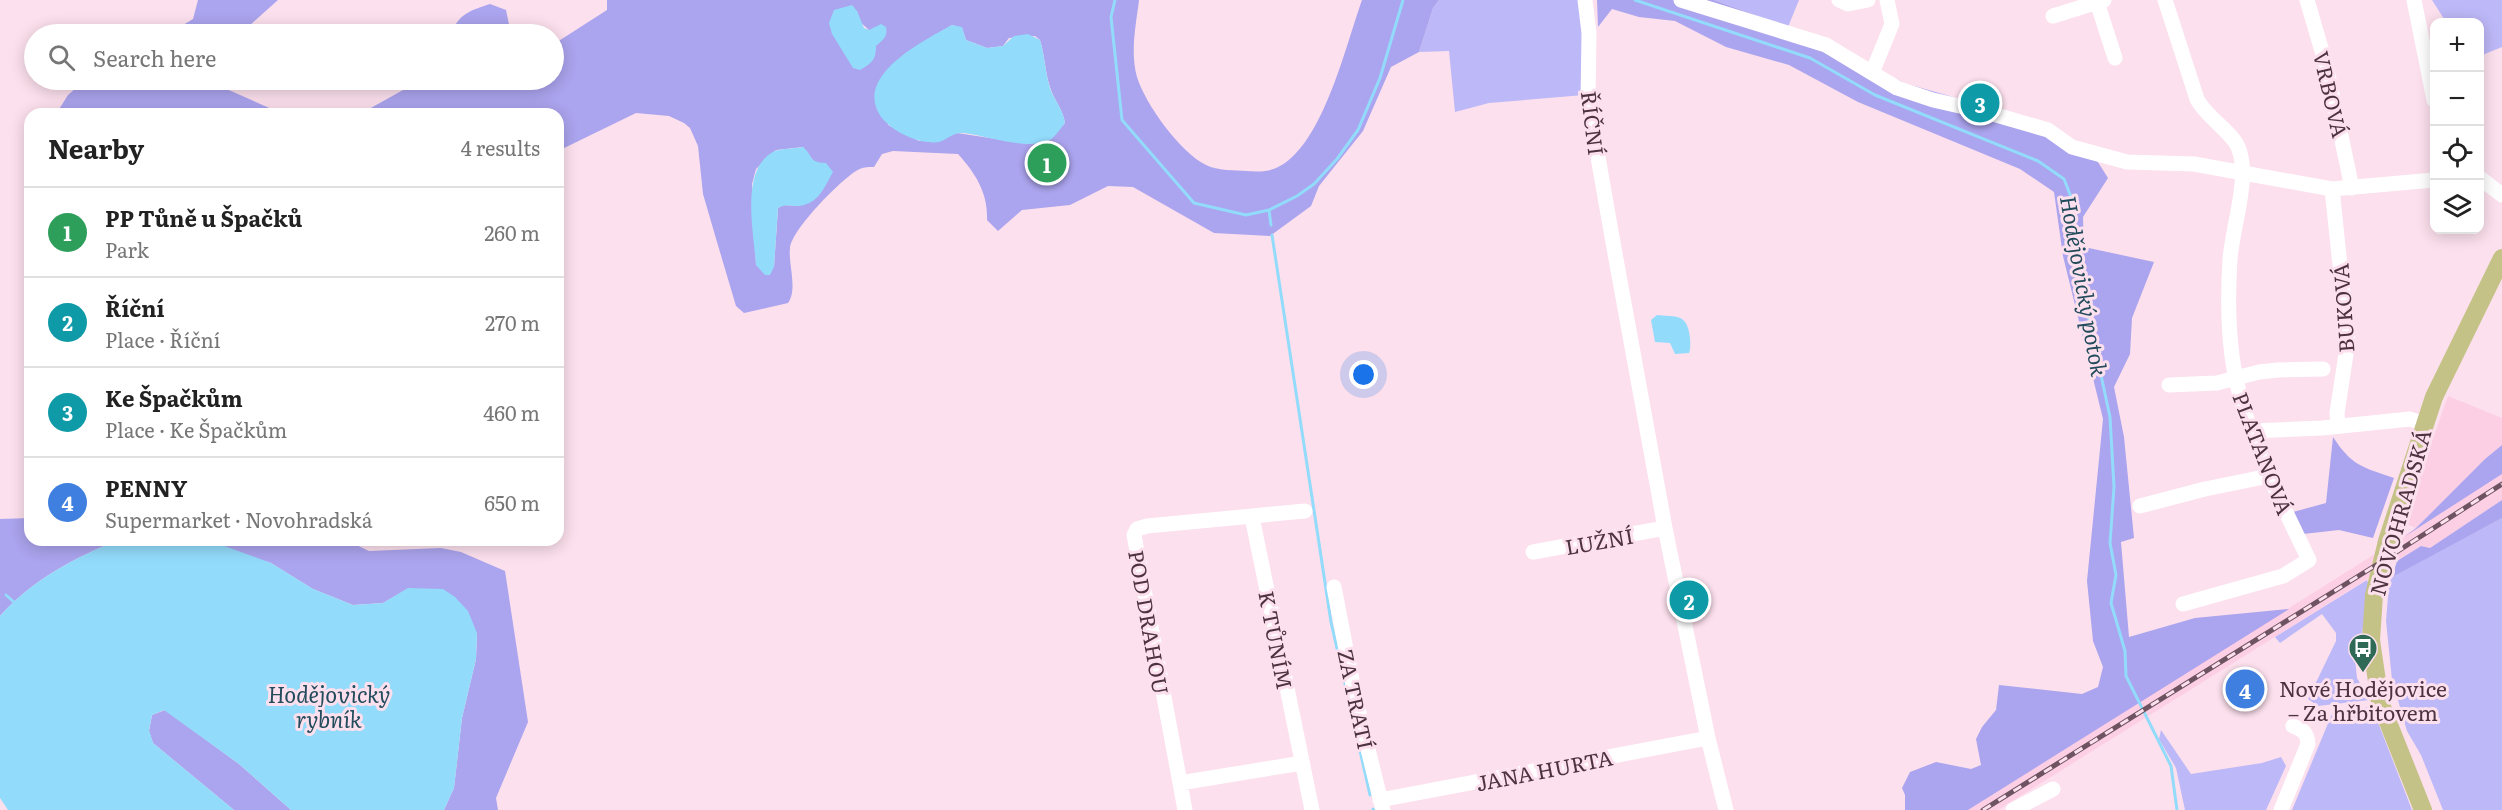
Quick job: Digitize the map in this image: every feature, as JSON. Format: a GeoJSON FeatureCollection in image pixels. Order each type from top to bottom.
{"type":"FeatureCollection","features":[{"type":"Feature","properties":{"kind":"main road","name":"NOVOHRADSKÁ"},"geometry":{"type":"LineString","coordinates":[[2422,808],[2380,702],[2371,640],[2373,595],[2434,397],[2502,258]]}},
{"type":"Feature","properties":{"kind":"street","name":"ŘÍČNÍ"},"geometry":{"type":"LineString","coordinates":[[1585,0],[1589,33],[1588,100],[1665,528],[1708,738],[1726,810]]}},
{"type":"Feature","properties":{"kind":"street"},"geometry":{"type":"LineString","coordinates":[[1681,0],[1826,45],[1897,88],[1933,100],[2048,130],[2072,147],[2127,162],[2194,164],[2332,189],[2430,180]]}},
{"type":"Feature","properties":{"kind":"street"},"geometry":{"type":"LineString","coordinates":[[1839,0],[1848,4],[1868,0]]}},
{"type":"Feature","properties":{"kind":"street"},"geometry":{"type":"LineString","coordinates":[[1872,73],[1892,24],[1887,0]]}},
{"type":"Feature","properties":{"kind":"street","name":"PLATANOVÁ"},"geometry":{"type":"LineString","coordinates":[[2165,0],[2197,99],[2203,111],[2237,144],[2243,162],[2230,258],[2231,344],[2236,380],[2251,431],[2269,476],[2309,560],[2283,576],[2183,604]]}},
{"type":"Feature","properties":{"kind":"street","name":"VRBOVÁ"},"geometry":{"type":"LineString","coordinates":[[2307,0],[2326,65],[2352,188]]}},
{"type":"Feature","properties":{"kind":"street"},"geometry":{"type":"LineString","coordinates":[[2414,0],[2430,80]]}},
{"type":"Feature","properties":{"kind":"street"},"geometry":{"type":"LineString","coordinates":[[2054,16],[2101,1],[2115,58]]}},
{"type":"Feature","properties":{"kind":"street"},"geometry":{"type":"LineString","coordinates":[[2483,180],[2502,195]]}},
{"type":"Feature","properties":{"kind":"street","name":"BUKOVÁ"},"geometry":{"type":"LineString","coordinates":[[2332,189],[2348,341],[2337,413],[2338,426]]}},
{"type":"Feature","properties":{"kind":"street"},"geometry":{"type":"LineString","coordinates":[[2174,382],[2217,384],[2259,372],[2323,369]]}},
{"type":"Feature","properties":{"kind":"street"},"geometry":{"type":"LineString","coordinates":[[2251,431],[2410,419],[2425,424]]}},
{"type":"Feature","properties":{"kind":"street"},"geometry":{"type":"LineString","coordinates":[[2140,506],[2205,489],[2269,476]]}},
{"type":"Feature","properties":{"kind":"street","name":"POD DRAHOU"},"geometry":{"type":"LineString","coordinates":[[1185,810],[1134,535],[1137,529],[1147,526],[1305,511]]}},
{"type":"Feature","properties":{"kind":"street","name":"K TŮNÍM"},"geometry":{"type":"LineString","coordinates":[[1252,517],[1312,810]]}},
{"type":"Feature","properties":{"kind":"street","name":"LUŽNÍ"},"geometry":{"type":"LineString","coordinates":[[1533,552],[1665,528]]}},
{"type":"Feature","properties":{"kind":"street","name":"ZA TRATÍ"},"geometry":{"type":"LineString","coordinates":[[1334,587],[1356,701],[1381,805]]}},
{"type":"Feature","properties":{"kind":"street"},"geometry":{"type":"LineString","coordinates":[[2282,810],[2308,744],[2304,730],[2293,726]]}},
{"type":"Feature","properties":{"kind":"street","name":"JANA HURTA"},"geometry":{"type":"LineString","coordinates":[[1381,805],[1708,738]]}},
{"type":"Feature","properties":{"kind":"street"},"geometry":{"type":"LineString","coordinates":[[1180,783],[1302,763]]}},
{"type":"Feature","properties":{"kind":"street"},"geometry":{"type":"LineString","coordinates":[[2013,810],[2052,789]]}},
{"type":"Feature","properties":{"kind":"shaded area"},"geometry":{"type":"Polygon","coordinates":[[[198,0],[278,0],[251,24],[185,24],[193,19],[198,0]]]}},
{"type":"Feature","properties":{"kind":"shaded area"},"geometry":{"type":"Polygon","coordinates":[[[607,0],[1139,0],[1134,38],[1135,68],[1141,88],[1165,127],[1186,150],[1206,165],[1221,169],[1267,171],[1285,163],[1299,150],[1312,132],[1332,88],[1362,0],[1439,0],[1433,8],[1419,52],[1391,67],[1363,131],[1319,186],[1311,206],[1270,236],[1214,233],[1133,187],[1108,186],[1070,205],[1022,210],[998,231],[987,220],[987,210],[980,184],[958,154],[893,151],[882,154],[874,167],[860,169],[849,176],[818,206],[799,229],[790,248],[792,291],[788,303],[744,313],[736,306],[703,194],[698,146],[690,128],[684,123],[669,116],[636,113],[564,148],[564,108],[371,108],[403,90],[564,90],[564,38],[607,10],[607,0]],[[857,11],[829,23],[869,30],[860,22],[857,11]],[[952,25],[914,48],[888,125],[919,141],[957,133],[1030,144],[1051,139],[1065,123],[1050,87],[1040,40],[1035,36],[1009,38],[1003,46],[987,48],[966,40],[962,28],[952,25]],[[803,147],[776,150],[756,169],[752,184],[756,265],[774,267],[778,208],[783,205],[800,206],[815,163],[803,147]]]}},
{"type":"Feature","properties":{"kind":"shaded area"},"geometry":{"type":"Polygon","coordinates":[[[1439,0],[1579,0],[1584,39],[1584,95],[1489,103],[1455,112],[1449,51],[1419,52],[1433,8],[1439,0]]]}},
{"type":"Feature","properties":{"kind":"shaded area"},"geometry":{"type":"Polygon","coordinates":[[[1597,0],[1714,0],[1788,27],[1904,83],[1974,103],[2096,159],[2108,178],[2083,217],[2084,247],[2154,262],[2132,318],[2130,354],[2114,387],[2124,437],[2134,538],[2121,542],[2129,637],[2195,618],[2289,609],[1968,810],[1905,810],[1905,795],[1902,788],[1910,772],[1936,762],[1971,769],[1981,765],[1976,739],[1982,727],[1996,710],[1999,685],[2082,694],[2098,687],[2103,667],[2093,641],[2087,581],[2103,419],[2063,256],[2054,192],[2020,169],[1858,102],[1789,65],[1726,47],[1675,21],[1639,17],[1612,9],[1598,27],[1597,0]]]}},
{"type":"Feature","properties":{"kind":"shaded area"},"geometry":{"type":"Polygon","coordinates":[[[1714,0],[1799,0],[1788,27],[1714,0]]]}},
{"type":"Feature","properties":{"kind":"shaded area"},"geometry":{"type":"Polygon","coordinates":[[[2432,0],[2502,0],[2502,47],[2484,54],[2484,18],[2443,18],[2432,0]]]}},
{"type":"Feature","properties":{"kind":"shaded area"},"geometry":{"type":"Polygon","coordinates":[[[490,4],[506,10],[509,24],[456,24],[461,17],[490,4]]]}},
{"type":"Feature","properties":{"kind":"shaded area"},"geometry":{"type":"Polygon","coordinates":[[[74,90],[229,90],[269,108],[60,108],[74,90]]]}},
{"type":"Feature","properties":{"kind":"shaded area"},"geometry":{"type":"Polygon","coordinates":[[[2448,396],[2502,418],[2502,445],[2416,528],[2403,523],[2448,396]]]}},
{"type":"Feature","properties":{"kind":"shaded area"},"geometry":{"type":"Polygon","coordinates":[[[2333,437],[2352,460],[2394,478],[2373,538],[2339,530],[2303,534],[2293,512],[2326,503],[2333,437]]]}},
{"type":"Feature","properties":{"kind":"shaded area"},"geometry":{"type":"Polygon","coordinates":[[[2502,445],[2502,474],[2404,537],[2416,528],[2502,445]]]}},
{"type":"Feature","properties":{"kind":"shaded area"},"geometry":{"type":"Polygon","coordinates":[[[2502,474],[2502,500],[2430,548],[2421,546],[2414,550],[1998,810],[1968,810],[2502,474]]]}},
{"type":"Feature","properties":{"kind":"shaded area"},"geometry":{"type":"Polygon","coordinates":[[[2502,500],[2502,518],[2392,577],[2397,561],[2421,546],[2430,548],[2502,500]]]}},
{"type":"Feature","properties":{"kind":"shaded area"},"geometry":{"type":"Polygon","coordinates":[[[24,518],[24,546],[105,546],[70,562],[40,581],[12,603],[0,616],[0,519],[24,518]]]}},
{"type":"Feature","properties":{"kind":"shaded area"},"geometry":{"type":"Polygon","coordinates":[[[2502,518],[2502,810],[2443,810],[2421,755],[2407,731],[2392,680],[2386,621],[2389,584],[2392,577],[2405,569],[2502,518]]]}},
{"type":"Feature","properties":{"kind":"shaded area"},"geometry":{"type":"Polygon","coordinates":[[[217,546],[359,546],[369,551],[441,548],[461,552],[505,571],[528,722],[496,798],[498,810],[444,810],[454,788],[462,718],[476,659],[477,633],[409,588],[383,603],[353,605],[313,589],[271,563],[217,546]]]}},
{"type":"Feature","properties":{"kind":"shaded area"},"geometry":{"type":"Polygon","coordinates":[[[2367,580],[2369,586],[2359,655],[2355,659],[2357,678],[2369,700],[2318,706],[2308,699],[2336,641],[2336,633],[2322,614],[2280,643],[2275,637],[2367,580]]]}},
{"type":"Feature","properties":{"kind":"shaded area"},"geometry":{"type":"Polygon","coordinates":[[[2372,707],[2412,810],[2292,810],[2334,709],[2372,707]]]}},
{"type":"Feature","properties":{"kind":"shaded area"},"geometry":{"type":"Polygon","coordinates":[[[165,710],[239,764],[291,810],[234,810],[153,743],[149,731],[152,715],[165,710]]]}},
{"type":"Feature","properties":{"kind":"shaded area"},"geometry":{"type":"Polygon","coordinates":[[[2161,730],[2191,774],[2262,763],[2281,757],[2286,766],[2266,810],[2185,810],[2176,768],[2159,739],[2161,730]]]}},
{"type":"Feature","properties":{"kind":"water"},"geometry":{"type":"Polygon","coordinates":[[[852,5],[864,28],[869,30],[881,24],[886,27],[884,38],[876,46],[872,61],[860,70],[853,68],[832,34],[829,23],[834,10],[852,5]]]}},
{"type":"Feature","properties":{"kind":"water"},"geometry":{"type":"Polygon","coordinates":[[[952,25],[962,27],[966,40],[987,48],[1003,46],[1014,36],[1028,34],[1040,40],[1050,88],[1065,123],[1052,139],[1030,144],[960,133],[939,142],[927,142],[905,135],[882,118],[875,103],[876,88],[883,75],[894,62],[909,51],[952,25]]]}},
{"type":"Feature","properties":{"kind":"water"},"geometry":{"type":"Polygon","coordinates":[[[803,147],[813,160],[826,163],[833,172],[820,195],[810,203],[778,208],[774,267],[770,275],[765,275],[756,265],[752,219],[751,202],[757,171],[764,159],[775,151],[803,147]]]}},
{"type":"Feature","properties":{"kind":"water"},"geometry":{"type":"Polygon","coordinates":[[[1657,315],[1677,317],[1685,322],[1690,335],[1689,353],[1675,354],[1670,343],[1655,342],[1651,320],[1657,315]]]}},
{"type":"Feature","properties":{"kind":"water","name":"Hodějovický rybník"},"geometry":{"type":"Polygon","coordinates":[[[105,546],[224,546],[271,563],[313,589],[353,605],[383,603],[408,588],[443,589],[455,597],[468,611],[477,633],[476,659],[462,718],[454,788],[444,810],[291,810],[239,764],[164,710],[152,715],[149,730],[153,743],[234,810],[8,810],[0,798],[0,616],[12,603],[40,581],[86,554],[105,546]]]}},
{"type":"Feature","properties":{"kind":"waterway"},"geometry":{"type":"LineString","coordinates":[[1115,0],[1111,17],[1122,120],[1194,203],[1246,215],[1269,210],[1297,196],[1314,184],[1337,159],[1358,130],[1380,78],[1403,0]]}},
{"type":"Feature","properties":{"kind":"waterway","name":"Hodějovický potok"},"geometry":{"type":"LineString","coordinates":[[1635,0],[1810,58],[1875,95],[2038,161],[2064,179],[2073,202],[2075,254],[2110,417],[2114,487],[2110,543],[2116,575],[2111,603],[2125,651],[2126,676],[2171,766],[2177,810]]}},
{"type":"Feature","properties":{"kind":"waterway"},"geometry":{"type":"LineString","coordinates":[[1269,210],[1271,225]]}},
{"type":"Feature","properties":{"kind":"waterway"},"geometry":{"type":"LineString","coordinates":[[1272,235],[1331,622],[1348,697]]}},
{"type":"Feature","properties":{"kind":"waterway"},"geometry":{"type":"LineString","coordinates":[[6,595],[15,603]]}},
{"type":"Feature","properties":{"kind":"waterway"},"geometry":{"type":"LineString","coordinates":[[1352,715],[1370,795]]}},
{"type":"Feature","properties":{"kind":"railway"},"geometry":{"type":"LineString","coordinates":[[1983,810],[2502,484]]}},
{"type":"Feature","properties":{"kind":"place","name":"Ke Špačkům"},"geometry":{"type":"Point","coordinates":[1980,103]}},
{"type":"Feature","properties":{"kind":"place","name":"PP Tůně u Špačků"},"geometry":{"type":"Point","coordinates":[1047,163]}},
{"type":"Feature","properties":{"kind":"place","name":"Říční"},"geometry":{"type":"Point","coordinates":[1689,600]}},
{"type":"Feature","properties":{"kind":"place","name":"Nové Hodějovice – Za hřbitovem"},"geometry":{"type":"Point","coordinates":[2363,674]}},
{"type":"Feature","properties":{"kind":"place","name":"PENNY"},"geometry":{"type":"Point","coordinates":[2245,689]}}]}
